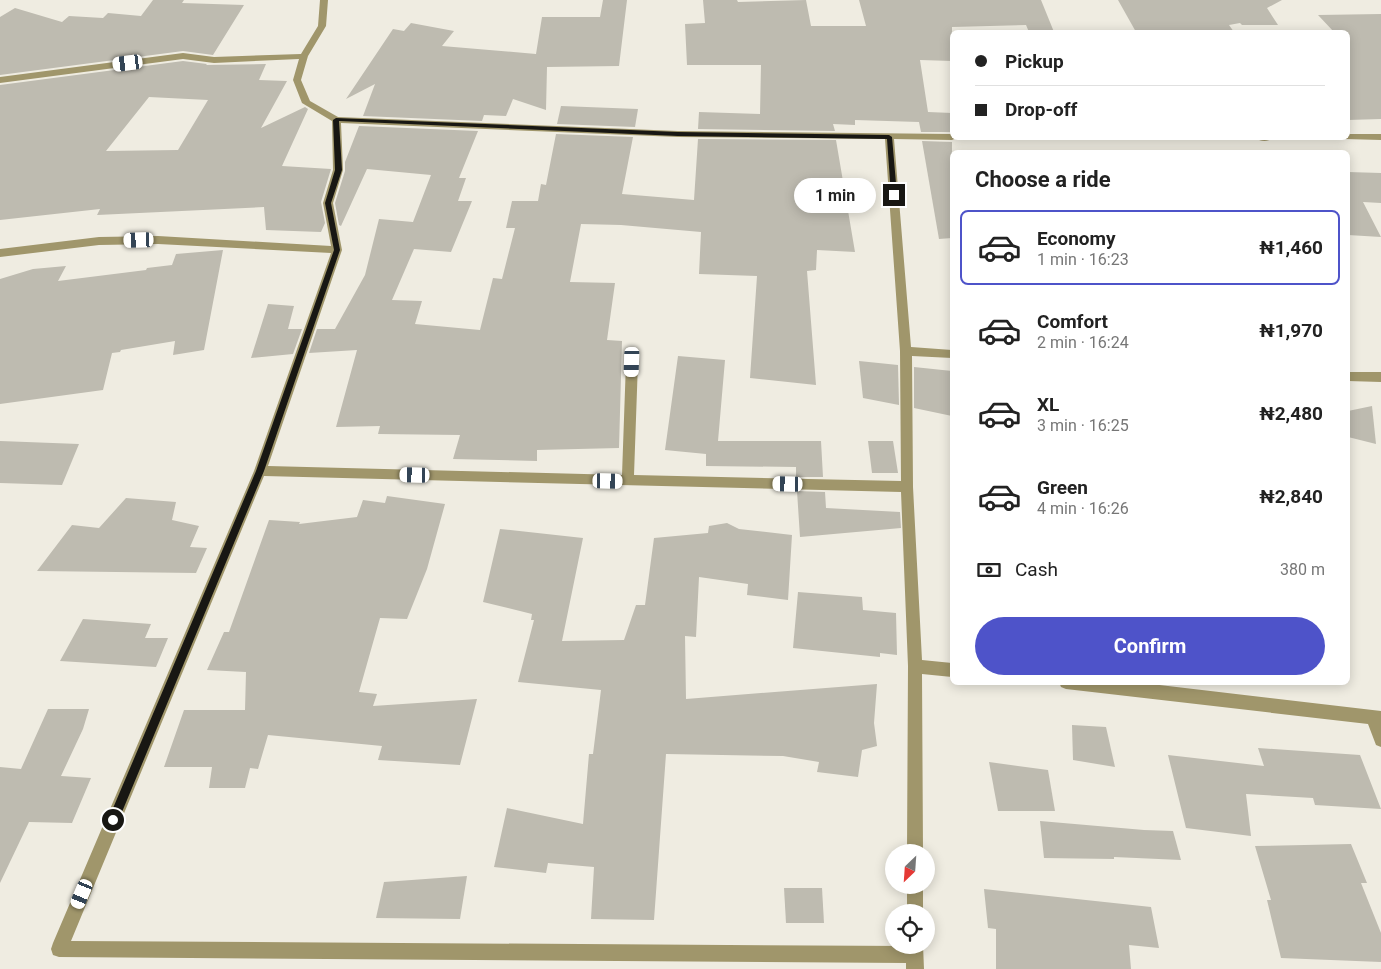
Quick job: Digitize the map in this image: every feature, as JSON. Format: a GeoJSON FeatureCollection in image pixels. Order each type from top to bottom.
{"type":"FeatureCollection","features":[{"type":"Feature","properties":{"kind":"street"},"geometry":{"type":"LineString","coordinates":[[324,0],[322,26],[304,56],[297,80],[306,104],[323,110],[336,120],[678,134],[950,137]]}},
{"type":"Feature","properties":{"kind":"street"},"geometry":{"type":"LineString","coordinates":[[0,80],[182,56],[214,60],[304,56]]}},
{"type":"Feature","properties":{"kind":"street"},"geometry":{"type":"LineString","coordinates":[[336,120],[338,170],[328,203],[337,250],[260,471],[59,948],[915,956]]}},
{"type":"Feature","properties":{"kind":"street"},"geometry":{"type":"LineString","coordinates":[[889,137],[906,351],[907,487],[915,666],[915,844]]}},
{"type":"Feature","properties":{"kind":"street"},"geometry":{"type":"LineString","coordinates":[[1350,137],[1381,137]]}},
{"type":"Feature","properties":{"kind":"street"},"geometry":{"type":"LineString","coordinates":[[0,253],[99,242],[158,240],[337,250]]}},
{"type":"Feature","properties":{"kind":"street"},"geometry":{"type":"LineString","coordinates":[[906,351],[950,354]]}},
{"type":"Feature","properties":{"kind":"street"},"geometry":{"type":"LineString","coordinates":[[628,481],[632,362]]}},
{"type":"Feature","properties":{"kind":"street"},"geometry":{"type":"LineString","coordinates":[[1350,377],[1381,377]]}},
{"type":"Feature","properties":{"kind":"street"},"geometry":{"type":"LineString","coordinates":[[260,471],[907,487]]}},
{"type":"Feature","properties":{"kind":"street"},"geometry":{"type":"LineString","coordinates":[[915,666],[950,670]]}},
{"type":"Feature","properties":{"kind":"street"},"geometry":{"type":"LineString","coordinates":[[1093,685],[1377,717],[1381,740]]}},
{"type":"Feature","properties":{"kind":"building"},"geometry":{"type":"Polygon","coordinates":[[[153,0],[184,0],[182,3],[244,5],[213,55],[183,51],[0,75],[0,17],[15,8],[62,22],[69,16],[103,18],[108,13],[141,16],[153,0]]]}},
{"type":"Feature","properties":{"kind":"building"},"geometry":{"type":"Polygon","coordinates":[[[603,0],[627,0],[619,66],[547,67],[546,110],[513,99],[506,116],[484,115],[482,121],[363,116],[375,84],[346,99],[393,29],[404,31],[411,23],[454,31],[442,46],[536,54],[542,17],[600,17],[603,0]]]}},
{"type":"Feature","properties":{"kind":"building"},"geometry":{"type":"Polygon","coordinates":[[[703,0],[737,0],[738,2],[806,0],[811,26],[866,26],[859,0],[1041,0],[1053,30],[1028,30],[1026,25],[952,27],[952,30],[950,30],[950,61],[920,60],[928,112],[950,113],[950,132],[921,132],[919,122],[855,120],[855,125],[833,124],[835,131],[698,129],[699,112],[760,114],[761,65],[687,65],[685,24],[705,23],[703,0]]]}},
{"type":"Feature","properties":{"kind":"building"},"geometry":{"type":"Polygon","coordinates":[[[1118,0],[1282,0],[1267,8],[1278,25],[1242,25],[1240,23],[1229,25],[1233,30],[1135,30],[1118,0]]]}},
{"type":"Feature","properties":{"kind":"building"},"geometry":{"type":"Polygon","coordinates":[[[1381,14],[1381,119],[1350,120],[1350,30],[1332,30],[1318,15],[1381,14]]]}},
{"type":"Feature","properties":{"kind":"building"},"geometry":{"type":"Polygon","coordinates":[[[183,61],[206,65],[266,64],[259,80],[287,81],[261,128],[305,107],[308,109],[282,166],[331,169],[321,202],[325,223],[321,232],[266,230],[264,207],[97,215],[100,209],[0,220],[0,85],[183,61]],[[149,97],[106,151],[178,150],[208,100],[149,97]]]}},
{"type":"Feature","properties":{"kind":"building"},"geometry":{"type":"Polygon","coordinates":[[[561,106],[638,109],[635,127],[557,124],[561,106]]]}},
{"type":"Feature","properties":{"kind":"building"},"geometry":{"type":"Polygon","coordinates":[[[359,126],[478,131],[459,178],[466,178],[458,201],[472,201],[451,252],[414,249],[392,300],[422,301],[415,324],[480,330],[493,278],[502,279],[515,228],[506,228],[512,201],[538,201],[541,184],[546,185],[556,134],[633,137],[622,194],[694,200],[698,139],[836,140],[855,252],[817,250],[816,270],[807,271],[816,385],[750,378],[757,276],[699,274],[701,232],[621,225],[581,224],[570,282],[615,283],[607,340],[622,341],[619,448],[537,450],[537,461],[453,459],[460,435],[378,434],[380,426],[336,427],[357,350],[309,353],[317,329],[335,329],[365,275],[379,219],[413,222],[431,175],[367,169],[341,226],[339,225],[335,203],[345,171],[345,162],[359,126]]]}},
{"type":"Feature","properties":{"kind":"building"},"geometry":{"type":"Polygon","coordinates":[[[922,141],[952,142],[952,150],[950,150],[950,238],[939,239],[922,141]]]}},
{"type":"Feature","properties":{"kind":"building"},"geometry":{"type":"Polygon","coordinates":[[[1350,172],[1381,173],[1381,203],[1363,202],[1381,237],[1350,235],[1350,172]]]}},
{"type":"Feature","properties":{"kind":"building"},"geometry":{"type":"Polygon","coordinates":[[[223,250],[204,350],[173,355],[175,341],[121,350],[120,352],[112,353],[103,390],[0,404],[0,279],[33,269],[66,266],[58,281],[146,270],[147,268],[172,265],[176,254],[223,250]]]}},
{"type":"Feature","properties":{"kind":"building"},"geometry":{"type":"Polygon","coordinates":[[[268,304],[294,306],[288,329],[302,329],[293,354],[251,358],[268,304]]]}},
{"type":"Feature","properties":{"kind":"building"},"geometry":{"type":"Polygon","coordinates":[[[678,356],[725,360],[718,441],[821,441],[823,477],[796,477],[796,467],[706,466],[706,454],[665,450],[678,356]]]}},
{"type":"Feature","properties":{"kind":"building"},"geometry":{"type":"Polygon","coordinates":[[[859,361],[898,365],[899,405],[863,398],[859,361]]]}},
{"type":"Feature","properties":{"kind":"building"},"geometry":{"type":"Polygon","coordinates":[[[914,367],[950,371],[950,416],[914,408],[914,367]]]}},
{"type":"Feature","properties":{"kind":"building"},"geometry":{"type":"Polygon","coordinates":[[[1372,406],[1376,444],[1350,438],[1350,411],[1372,406]]]}},
{"type":"Feature","properties":{"kind":"building"},"geometry":{"type":"Polygon","coordinates":[[[0,441],[79,444],[62,485],[0,483],[0,441]]]}},
{"type":"Feature","properties":{"kind":"building"},"geometry":{"type":"Polygon","coordinates":[[[868,441],[893,441],[898,473],[872,473],[868,441]]]}},
{"type":"Feature","properties":{"kind":"building"},"geometry":{"type":"Polygon","coordinates":[[[797,491],[825,492],[826,508],[900,512],[901,528],[800,537],[797,491]]]}},
{"type":"Feature","properties":{"kind":"building"},"geometry":{"type":"Polygon","coordinates":[[[387,496],[445,504],[427,569],[407,619],[380,618],[359,692],[377,694],[373,706],[477,699],[460,765],[378,760],[382,746],[268,735],[258,769],[250,768],[245,788],[209,788],[212,767],[164,767],[184,710],[245,710],[246,672],[207,670],[224,632],[229,632],[269,520],[300,522],[299,524],[357,517],[363,500],[385,503],[387,496]]]}},
{"type":"Feature","properties":{"kind":"building"},"geometry":{"type":"Polygon","coordinates":[[[126,498],[176,502],[172,520],[199,526],[190,547],[207,548],[196,573],[37,571],[72,525],[99,528],[126,498]]]}},
{"type":"Feature","properties":{"kind":"building"},"geometry":{"type":"Polygon","coordinates":[[[727,523],[739,529],[792,535],[788,600],[747,595],[748,584],[699,577],[696,637],[685,636],[686,699],[877,684],[874,723],[877,746],[862,750],[858,777],[817,772],[819,762],[783,756],[666,754],[654,920],[591,919],[594,867],[548,863],[546,873],[494,867],[507,808],[583,824],[589,754],[593,754],[601,690],[518,682],[534,620],[531,620],[532,614],[483,602],[500,529],[583,538],[562,641],[624,640],[636,605],[645,605],[654,538],[708,533],[709,526],[727,523]]]}},
{"type":"Feature","properties":{"kind":"building"},"geometry":{"type":"Polygon","coordinates":[[[798,592],[862,597],[863,610],[896,613],[897,655],[880,653],[880,657],[793,648],[798,592]]]}},
{"type":"Feature","properties":{"kind":"building"},"geometry":{"type":"Polygon","coordinates":[[[83,619],[151,624],[145,638],[168,638],[156,667],[60,661],[83,619]]]}},
{"type":"Feature","properties":{"kind":"building"},"geometry":{"type":"Polygon","coordinates":[[[48,709],[89,709],[83,729],[61,776],[91,778],[72,823],[29,822],[0,883],[0,767],[21,769],[48,709]]]}},
{"type":"Feature","properties":{"kind":"building"},"geometry":{"type":"Polygon","coordinates":[[[1072,725],[1106,727],[1115,767],[1073,760],[1072,725]]]}},
{"type":"Feature","properties":{"kind":"building"},"geometry":{"type":"Polygon","coordinates":[[[1258,748],[1360,755],[1381,809],[1315,805],[1313,798],[1246,794],[1251,836],[1186,828],[1168,755],[1264,766],[1258,748]]]}},
{"type":"Feature","properties":{"kind":"building"},"geometry":{"type":"Polygon","coordinates":[[[989,762],[1048,770],[1055,811],[998,811],[989,762]]]}},
{"type":"Feature","properties":{"kind":"building"},"geometry":{"type":"Polygon","coordinates":[[[1040,821],[1173,831],[1181,860],[1114,857],[1114,859],[1044,858],[1040,821]]]}},
{"type":"Feature","properties":{"kind":"building"},"geometry":{"type":"Polygon","coordinates":[[[1351,844],[1367,883],[1361,883],[1381,933],[1381,962],[1281,958],[1267,900],[1271,900],[1255,846],[1351,844]]]}},
{"type":"Feature","properties":{"kind":"building"},"geometry":{"type":"Polygon","coordinates":[[[467,876],[460,919],[376,918],[384,882],[467,876]]]}},
{"type":"Feature","properties":{"kind":"building"},"geometry":{"type":"Polygon","coordinates":[[[784,888],[822,888],[824,923],[786,923],[784,888]]]}},
{"type":"Feature","properties":{"kind":"building"},"geometry":{"type":"Polygon","coordinates":[[[984,889],[1151,907],[1159,948],[1129,945],[1131,969],[996,969],[996,929],[988,928],[984,889]]]}},
{"type":"Feature","properties":{"kind":"route"},"geometry":{"type":"LineString","coordinates":[[113,820],[260,471],[337,250],[328,203],[338,170],[336,120],[527,126],[678,134],[889,137],[894,195]]}}]}
